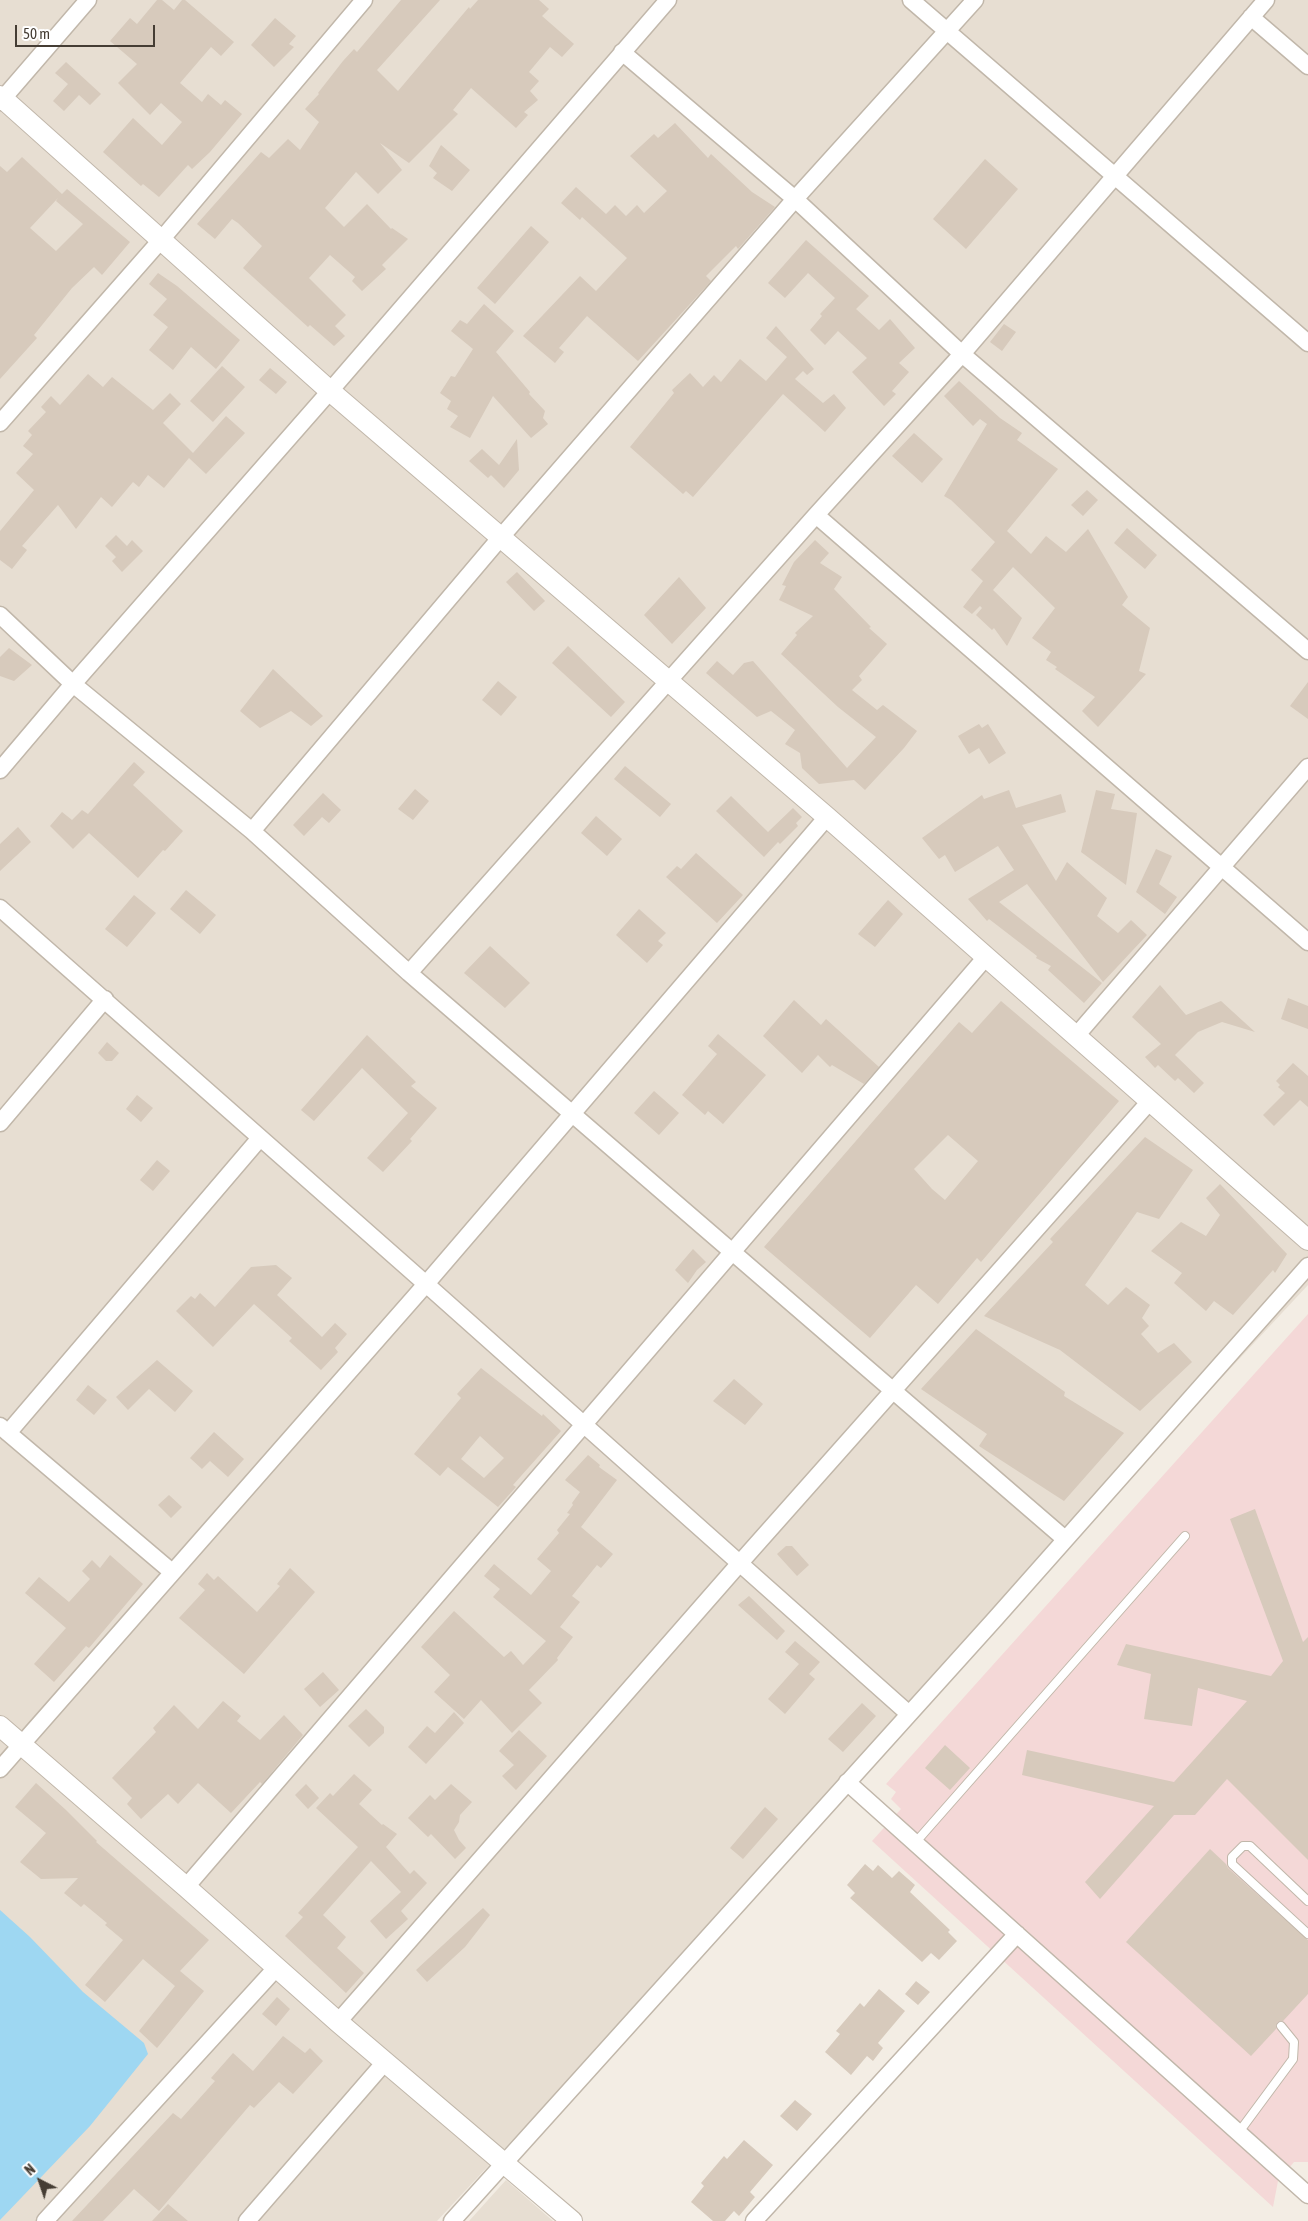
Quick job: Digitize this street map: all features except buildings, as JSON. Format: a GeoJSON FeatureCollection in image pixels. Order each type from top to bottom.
{"type":"FeatureCollection","features":[{"type":"Feature","properties":{"kind":"street"},"geometry":{"type":"LineString","coordinates":[[88,0],[1,99],[330,391],[827,817],[1308,1240]]}},
{"type":"Feature","properties":{"kind":"street"},"geometry":{"type":"LineString","coordinates":[[0,423],[160,240],[364,0]]}},
{"type":"Feature","properties":{"kind":"street"},"geometry":{"type":"LineString","coordinates":[[0,770],[668,0]]}},
{"type":"Feature","properties":{"kind":"street"},"geometry":{"type":"LineString","coordinates":[[911,0],[1115,174],[1308,343]]}},
{"type":"Feature","properties":{"kind":"street"},"geometry":{"type":"LineString","coordinates":[[252,831],[501,537],[794,199],[975,0]]}},
{"type":"Feature","properties":{"kind":"street"},"geometry":{"type":"LineString","coordinates":[[409,973],[816,515],[962,354],[1266,0]]}},
{"type":"Feature","properties":{"kind":"street"},"geometry":{"type":"LineString","coordinates":[[1251,17],[1308,66]]}},
{"type":"Feature","properties":{"kind":"street"},"geometry":{"type":"LineString","coordinates":[[622,52],[794,199],[962,354],[1308,650]]}},
{"type":"Feature","properties":{"kind":"street"},"geometry":{"type":"LineString","coordinates":[[816,515],[1308,942]]}},
{"type":"Feature","properties":{"kind":"street"},"geometry":{"type":"LineString","coordinates":[[0,615],[73,684],[252,831],[409,973],[574,1113],[1065,1539]]}},
{"type":"Feature","properties":{"kind":"street"},"geometry":{"type":"LineString","coordinates":[[1076,1036],[1308,767]]}},
{"type":"Feature","properties":{"kind":"street"},"geometry":{"type":"LineString","coordinates":[[0,1769],[426,1284],[827,817]]}},
{"type":"Feature","properties":{"kind":"street"},"geometry":{"type":"LineString","coordinates":[[0,908],[909,1714]]}},
{"type":"Feature","properties":{"kind":"street"},"geometry":{"type":"LineString","coordinates":[[186,1887],[986,957]]}},
{"type":"Feature","properties":{"kind":"street"},"geometry":{"type":"LineString","coordinates":[[0,1123],[105,1000]]}},
{"type":"Feature","properties":{"kind":"street"},"geometry":{"type":"LineString","coordinates":[[338,2022],[893,1390],[1151,1100]]}},
{"type":"Feature","properties":{"kind":"street"},"geometry":{"type":"LineString","coordinates":[[172,1572],[4,1429],[260,1138]]}},
{"type":"Feature","properties":{"kind":"street"},"geometry":{"type":"LineString","coordinates":[[452,2221],[909,1714],[1308,1266]]}},
{"type":"Feature","properties":{"kind":"street"},"geometry":{"type":"LineString","coordinates":[[0,1726],[338,2022],[572,2221]]}},
{"type":"Feature","properties":{"kind":"street"},"geometry":{"type":"LineString","coordinates":[[847,1782],[1308,2195]]}},
{"type":"Feature","properties":{"kind":"street"},"geometry":{"type":"LineString","coordinates":[[754,2221],[1017,1934]]}},
{"type":"Feature","properties":{"kind":"street"},"geometry":{"type":"LineString","coordinates":[[45,2221],[277,1967]]}},
{"type":"Feature","properties":{"kind":"street"},"geometry":{"type":"LineString","coordinates":[[247,2221],[385,2062]]}},
{"type":"Feature","properties":{"kind":"lane"},"geometry":{"type":"LineString","coordinates":[[915,1843],[1185,1536]]}},
{"type":"Feature","properties":{"kind":"lane"},"geometry":{"type":"LineString","coordinates":[[1308,1900],[1250,1846],[1243,1846],[1232,1857],[1232,1864],[1308,1934]]}},
{"type":"Feature","properties":{"kind":"lane"},"geometry":{"type":"LineString","coordinates":[[1239,2132],[1293,2059],[1295,2051],[1294,2042],[1282,2026]]}},
{"type":"Feature","properties":{"kind":"shaded area"},"geometry":{"type":"Polygon","coordinates":[[[0,0],[1308,0],[1308,1285],[437,2221],[0,2221],[0,0]]]}},
{"type":"Feature","properties":{"kind":"shaded area"},"geometry":{"type":"Polygon","coordinates":[[[1308,1314],[1308,2162],[1294,2162],[1278,2181],[1273,2207],[872,1841],[901,1809],[891,1799],[896,1792],[886,1784],[1308,1314]]]}},
{"type":"Feature","properties":{"kind":"shaded area"},"geometry":{"type":"Polygon","coordinates":[[[506,2180],[553,2221],[469,2221],[506,2180]]]}},
{"type":"Feature","properties":{"kind":"water"},"geometry":{"type":"Polygon","coordinates":[[[0,1910],[30,1937],[83,1992],[144,2043],[148,2054],[90,2126],[0,2220],[0,1910]]]}}]}
